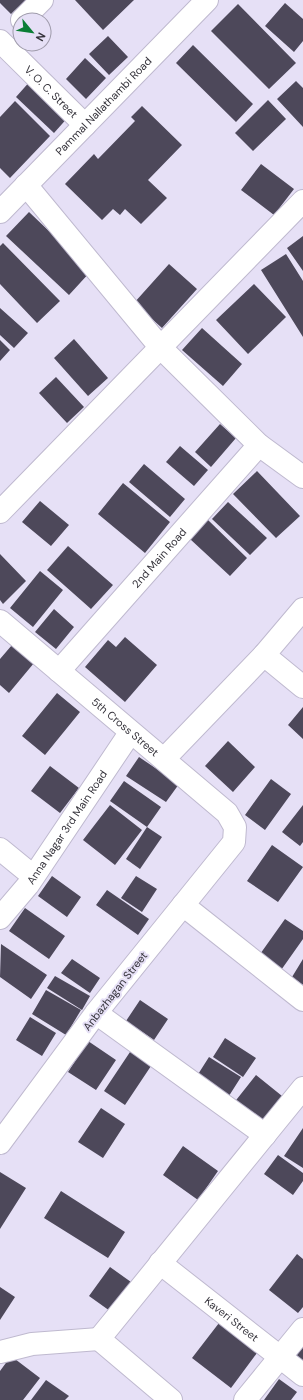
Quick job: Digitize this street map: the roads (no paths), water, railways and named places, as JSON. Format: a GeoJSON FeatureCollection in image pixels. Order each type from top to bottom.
{"type":"FeatureCollection","features":[{"type":"Feature","properties":{"kind":"street"},"geometry":{"type":"LineString","coordinates":[[30,12],[42,0]]}},
{"type":"Feature","properties":{"kind":"street","name":"Pammal Nallathambi Road"},"geometry":{"type":"LineString","coordinates":[[0,212],[207,0]]}},
{"type":"Feature","properties":{"kind":"street"},"geometry":{"type":"LineString","coordinates":[[0,42],[12,30]]}},
{"type":"Feature","properties":{"kind":"street","name":"V. O. C. Street"},"geometry":{"type":"LineString","coordinates":[[0,42],[85,125]]}},
{"type":"Feature","properties":{"kind":"street"},"geometry":{"type":"LineString","coordinates":[[26,185],[161,348],[259,445],[303,477]]}},
{"type":"Feature","properties":{"kind":"street"},"geometry":{"type":"LineString","coordinates":[[0,512],[303,201]]}},
{"type":"Feature","properties":{"kind":"street","name":"2nd Main Road"},"geometry":{"type":"LineString","coordinates":[[60,671],[259,445]]}},
{"type":"Feature","properties":{"kind":"street"},"geometry":{"type":"LineString","coordinates":[[164,759],[264,655],[303,609]]}},
{"type":"Feature","properties":{"kind":"street","name":"5th Cross Street"},"geometry":{"type":"LineString","coordinates":[[0,622],[60,671],[130,733],[164,759],[227,813],[234,827],[234,842]]}},
{"type":"Feature","properties":{"kind":"street"},"geometry":{"type":"LineString","coordinates":[[264,655],[303,687]]}},
{"type":"Feature","properties":{"kind":"street","name":"Anna Nagar 3rd Main Road"},"geometry":{"type":"LineString","coordinates":[[0,918],[33,876],[130,733]]}},
{"type":"Feature","properties":{"kind":"street","name":"Anbazhagan Street"},"geometry":{"type":"LineString","coordinates":[[0,1143],[96,1013],[234,842]]}},
{"type":"Feature","properties":{"kind":"street"},"geometry":{"type":"LineString","coordinates":[[0,849],[33,876]]}},
{"type":"Feature","properties":{"kind":"street"},"geometry":{"type":"LineString","coordinates":[[183,905],[303,1000]]}},
{"type":"Feature","properties":{"kind":"street"},"geometry":{"type":"LineString","coordinates":[[96,1013],[265,1135]]}},
{"type":"Feature","properties":{"kind":"street"},"geometry":{"type":"LineString","coordinates":[[99,1339],[303,1088]]}},
{"type":"Feature","properties":{"kind":"street","name":"Kaveri Street"},"geometry":{"type":"LineString","coordinates":[[160,1263],[303,1375]]}},
{"type":"Feature","properties":{"kind":"street"},"geometry":{"type":"LineString","coordinates":[[245,1400],[303,1329]]}},
{"type":"Feature","properties":{"kind":"street"},"geometry":{"type":"LineString","coordinates":[[0,1352],[32,1344],[99,1339],[171,1400]]}}]}
